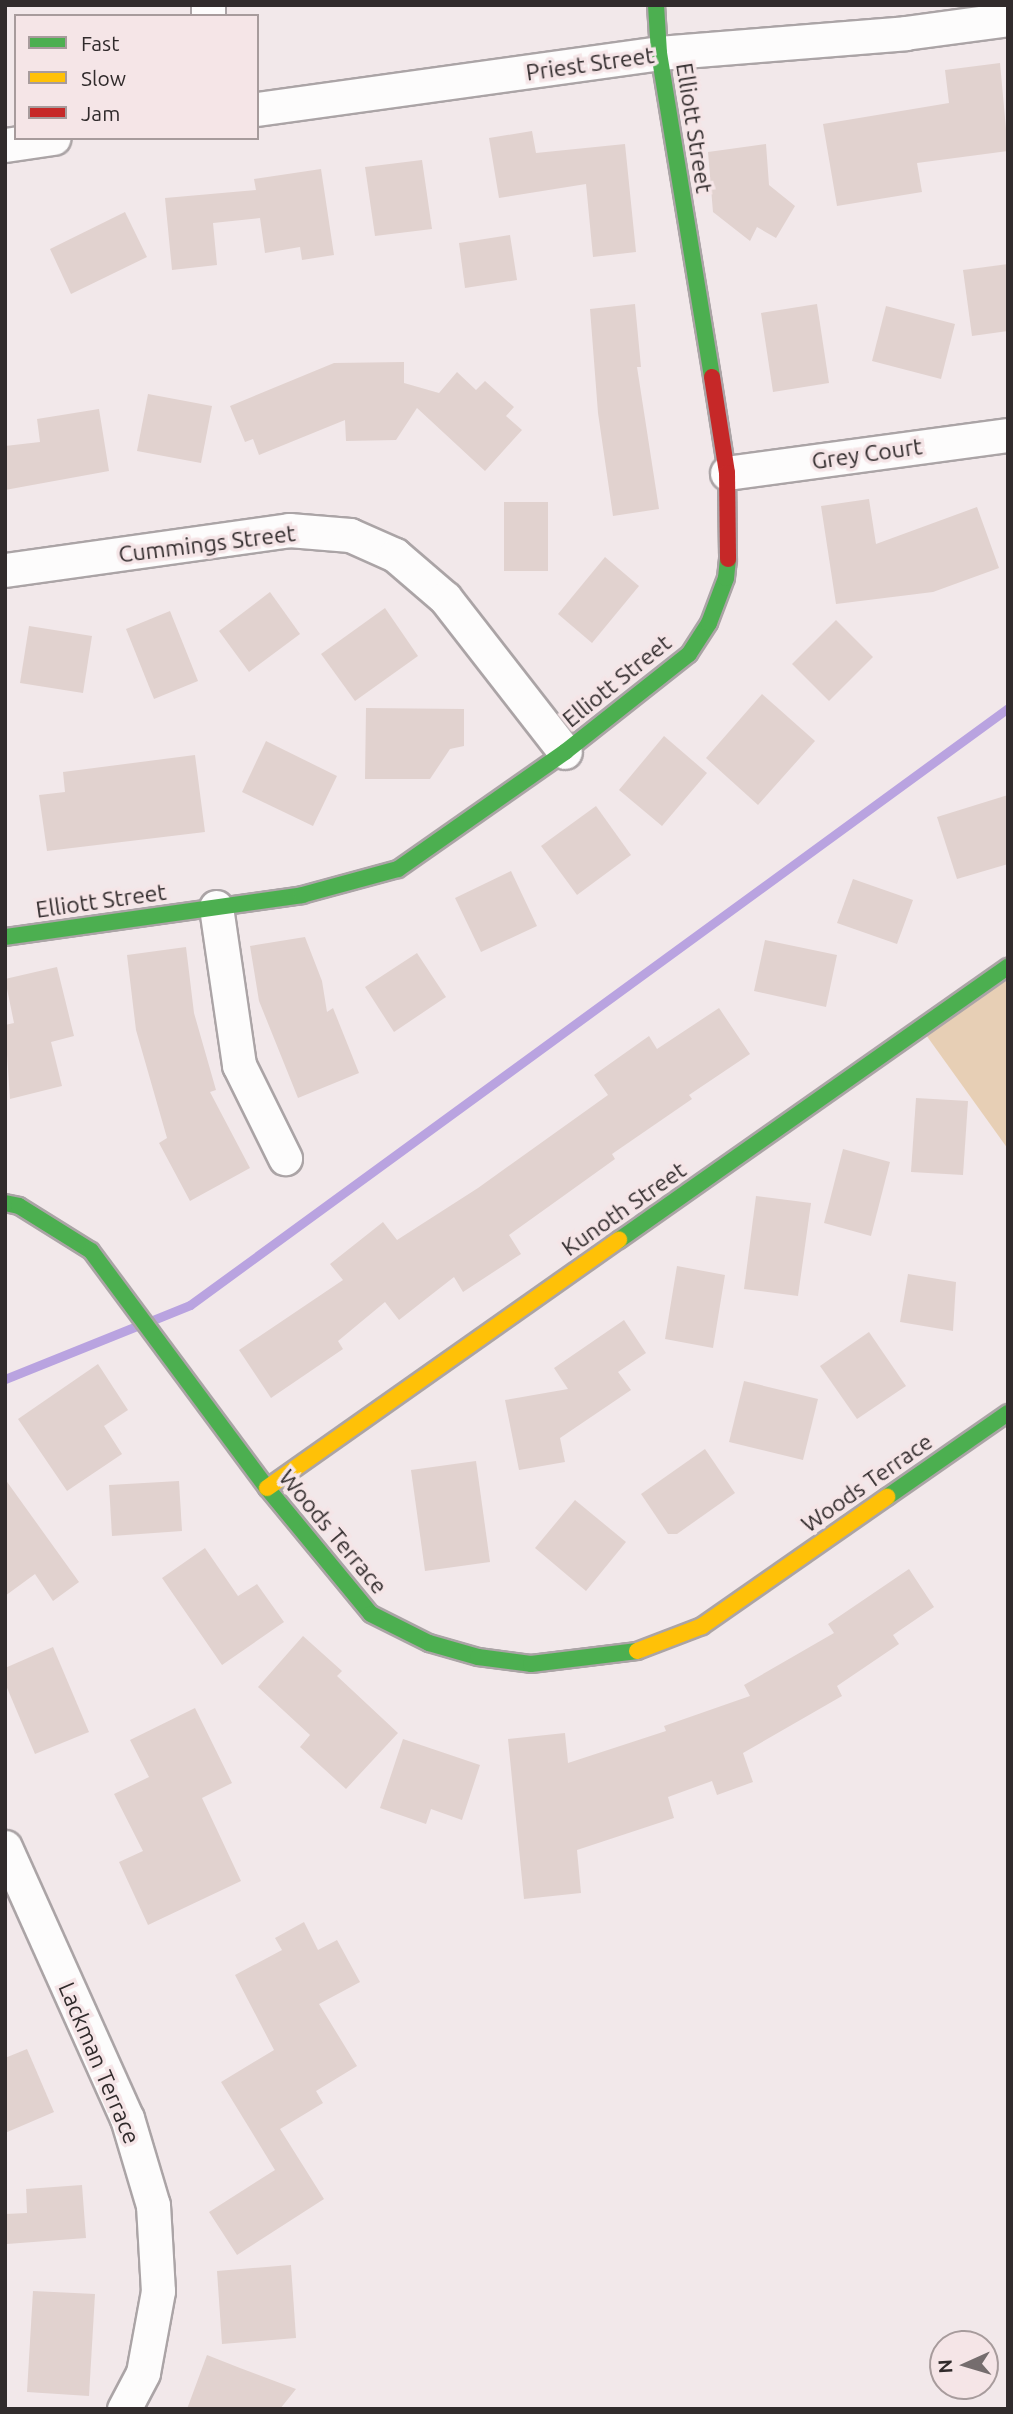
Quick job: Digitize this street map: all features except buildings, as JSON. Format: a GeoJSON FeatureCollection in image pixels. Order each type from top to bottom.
{"type":"FeatureCollection","features":[{"type":"Feature","properties":{"kind":"street","name":"Elliott Street"},"geometry":{"type":"LineString","coordinates":[[5,937],[302,895],[398,870],[565,752],[689,654],[709,623],[726,578],[730,532],[727,473],[659,53],[656,5]]}},
{"type":"Feature","properties":{"kind":"street","name":"Priest Street"},"geometry":{"type":"LineString","coordinates":[[259,109],[659,53],[905,33],[1008,19]]}},
{"type":"Feature","properties":{"kind":"street"},"geometry":{"type":"LineString","coordinates":[[5,145],[39,140]]}},
{"type":"Feature","properties":{"kind":"street","name":"Grey Court"},"geometry":{"type":"LineString","coordinates":[[727,473],[1008,435]]}},
{"type":"Feature","properties":{"kind":"street","name":"Cummings Street"},"geometry":{"type":"LineString","coordinates":[[5,570],[289,530],[350,535],[395,555],[445,598],[565,752]]}},
{"type":"Feature","properties":{"kind":"street"},"geometry":{"type":"LineString","coordinates":[[216,907],[239,1065],[285,1158]]}},
{"type":"Feature","properties":{"kind":"street","name":"Kunoth Street"},"geometry":{"type":"LineString","coordinates":[[267,1489],[1008,967]]}},
{"type":"Feature","properties":{"kind":"street","name":"Woods Terrace"},"geometry":{"type":"LineString","coordinates":[[5,1203],[19,1206],[91,1251],[267,1489],[371,1614],[429,1643],[478,1657],[531,1664],[572,1660],[643,1650],[702,1626],[1008,1413]]}},
{"type":"Feature","properties":{"kind":"street","name":"Lackman Terrace"},"geometry":{"type":"LineString","coordinates":[[5,1847],[127,2118],[153,2205],[158,2291],[143,2373],[124,2409]]}},
{"type":"Feature","properties":{"kind":"shaded area"},"geometry":{"type":"Polygon","coordinates":[[[1008,967],[1008,1149],[921,1028],[1008,967]]]}},
{"type":"Feature","properties":{"kind":"waterway"},"geometry":{"type":"LineString","coordinates":[[153,1320],[190,1305],[1008,708]]}},
{"type":"Feature","properties":{"kind":"waterway"},"geometry":{"type":"LineString","coordinates":[[5,1379],[137,1326]]}},
{"type":"Feature","properties":{"kind":"traffic: fast"},"geometry":{"type":"LineString","coordinates":[[656,5],[659,53],[712,377]]}},
{"type":"Feature","properties":{"kind":"traffic: fast"},"geometry":{"type":"LineString","coordinates":[[5,937],[302,895],[398,869],[565,752],[689,654],[709,623],[726,578],[728,559]]}},
{"type":"Feature","properties":{"kind":"traffic: fast"},"geometry":{"type":"LineString","coordinates":[[619,1240],[1008,967]]}},
{"type":"Feature","properties":{"kind":"traffic: fast"},"geometry":{"type":"LineString","coordinates":[[5,1203],[19,1206],[91,1251],[267,1488],[371,1614],[429,1643],[478,1657],[531,1664],[637,1651]]}},
{"type":"Feature","properties":{"kind":"traffic: fast"},"geometry":{"type":"LineString","coordinates":[[887,1497],[1008,1413]]}},
{"type":"Feature","properties":{"kind":"traffic: slow"},"geometry":{"type":"LineString","coordinates":[[267,1488],[619,1240]]}},
{"type":"Feature","properties":{"kind":"traffic: slow"},"geometry":{"type":"LineString","coordinates":[[637,1651],[702,1626],[887,1497]]}},
{"type":"Feature","properties":{"kind":"traffic: jam"},"geometry":{"type":"LineString","coordinates":[[712,377],[727,473],[728,559]]}}]}
